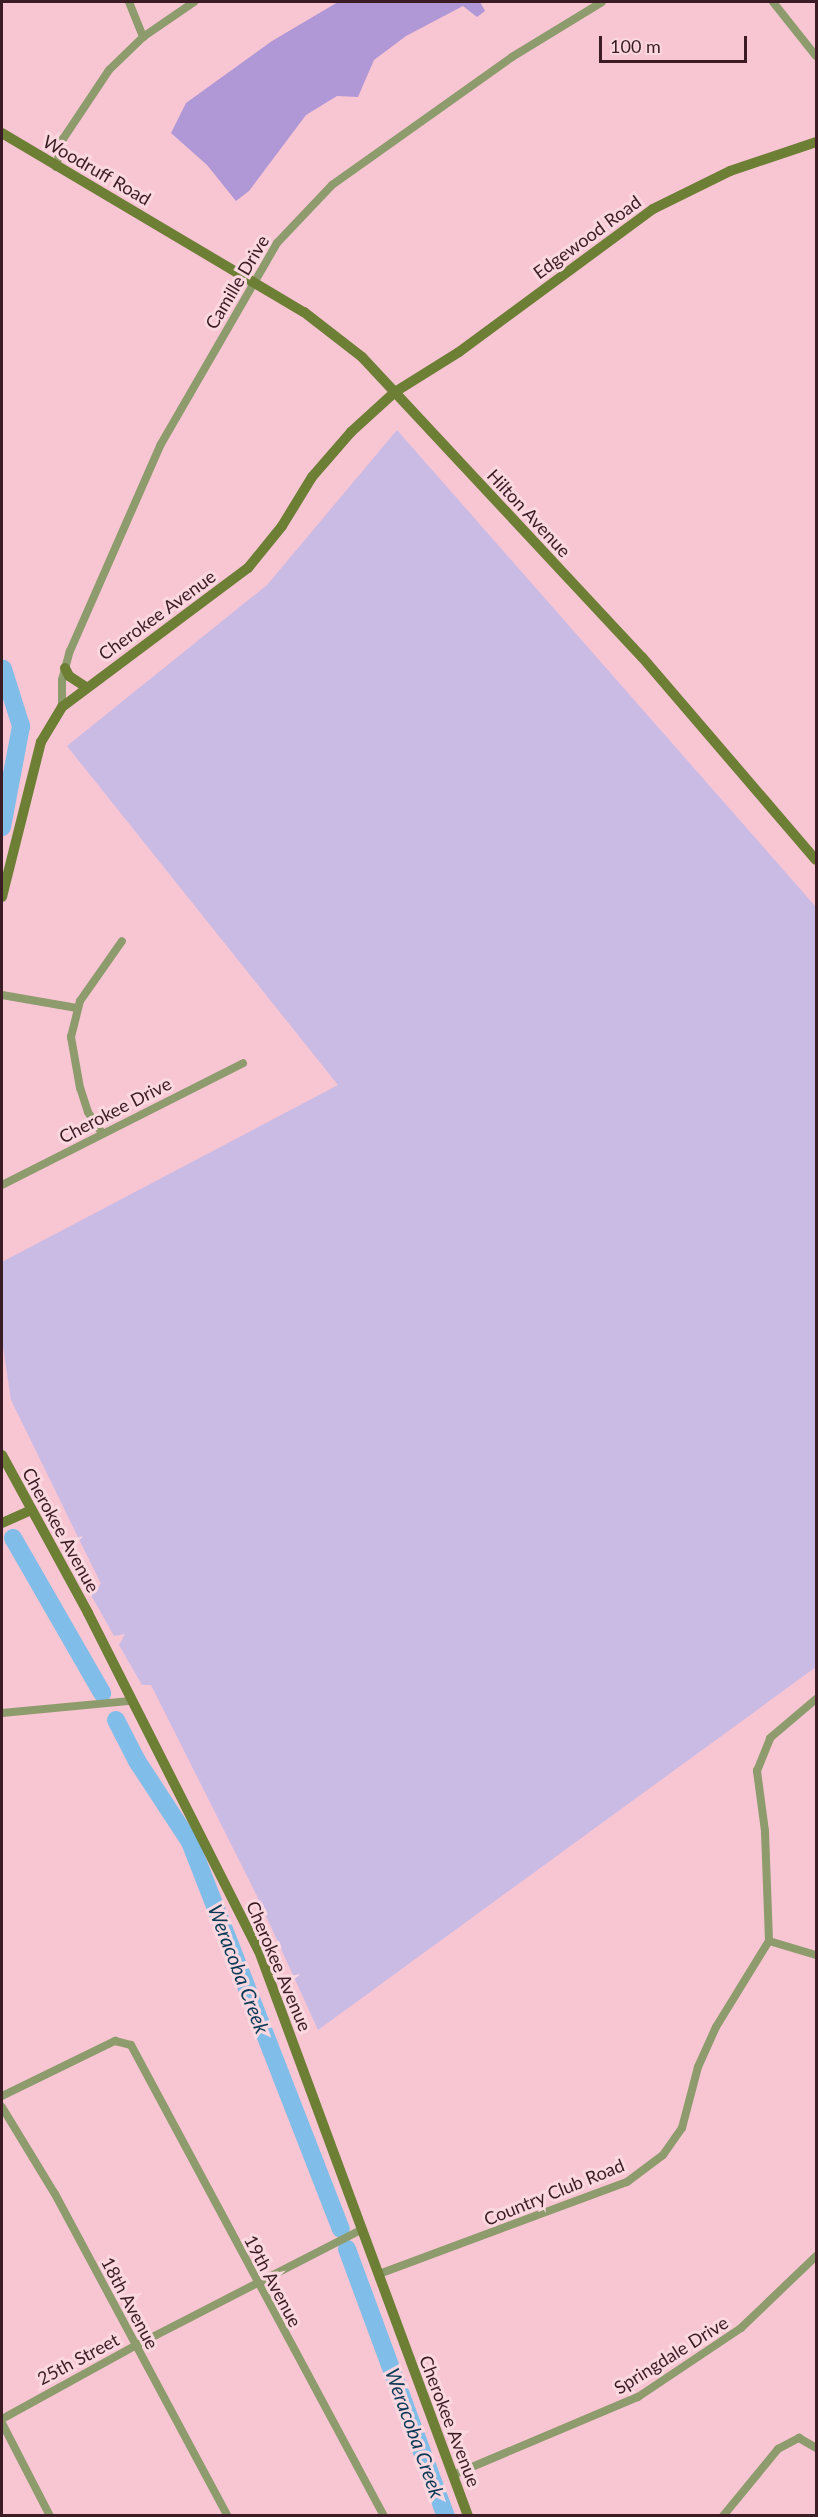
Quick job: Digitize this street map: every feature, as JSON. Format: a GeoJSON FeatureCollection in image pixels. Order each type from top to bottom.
{"type":"FeatureCollection","features":[{"type":"Feature","properties":{"kind":"street"},"geometry":{"type":"LineString","coordinates":[[129,2],[143,37]]}},
{"type":"Feature","properties":{"kind":"street"},"geometry":{"type":"LineString","coordinates":[[56,167],[63,139],[88,97],[143,37],[194,2]]}},
{"type":"Feature","properties":{"kind":"street","name":"Camille Drive"},"geometry":{"type":"LineString","coordinates":[[62,707],[65,668],[161,444],[277,243],[332,184],[512,57],[602,2]]}},
{"type":"Feature","properties":{"kind":"street"},"geometry":{"type":"LineString","coordinates":[[773,2],[816,56]]}},
{"type":"Feature","properties":{"kind":"street","name":"Woodruff Road"},"geometry":{"type":"LineString","coordinates":[[2,133],[56,167],[176,235]]}},
{"type":"Feature","properties":{"kind":"street","name":"Edgewood Road"},"geometry":{"type":"LineString","coordinates":[[395,392],[459,352],[653,208],[730,171],[816,142]]}},
{"type":"Feature","properties":{"kind":"street","name":"Hilton Avenue"},"geometry":{"type":"LineString","coordinates":[[176,235],[254,281],[337,336],[395,392],[642,657],[816,861]]}},
{"type":"Feature","properties":{"kind":"street","name":"Cherokee Avenue"},"geometry":{"type":"LineString","coordinates":[[2,897],[41,742],[62,707],[248,568],[282,526],[312,477],[351,432],[395,392]]}},
{"type":"Feature","properties":{"kind":"street"},"geometry":{"type":"LineString","coordinates":[[65,668],[69,676],[86,687]]}},
{"type":"Feature","properties":{"kind":"street"},"geometry":{"type":"LineString","coordinates":[[102,1133],[88,1112],[71,1053],[77,1008],[122,941]]}},
{"type":"Feature","properties":{"kind":"street"},"geometry":{"type":"LineString","coordinates":[[2,996],[77,1008]]}},
{"type":"Feature","properties":{"kind":"street","name":"Cherokee Drive"},"geometry":{"type":"LineString","coordinates":[[2,1185],[243,1063]]}},
{"type":"Feature","properties":{"kind":"street","name":"Cherokee Avenue"},"geometry":{"type":"LineString","coordinates":[[2,1455],[88,1613],[130,1701],[259,1951],[468,2516]]}},
{"type":"Feature","properties":{"kind":"street"},"geometry":{"type":"LineString","coordinates":[[2,1523],[31,1510]]}},
{"type":"Feature","properties":{"kind":"street"},"geometry":{"type":"LineString","coordinates":[[816,1699],[770,1738],[757,1771],[765,1831],[769,1941],[816,1955]]}},
{"type":"Feature","properties":{"kind":"street"},"geometry":{"type":"LineString","coordinates":[[2,1713],[130,1701]]}},
{"type":"Feature","properties":{"kind":"street","name":"Country Club Road"},"geometry":{"type":"LineString","coordinates":[[379,2274],[584,2200],[627,2182],[646,2169],[682,2128],[698,2067],[716,2027],[769,1941]]}},
{"type":"Feature","properties":{"kind":"street","name":"19th Avenue"},"geometry":{"type":"LineString","coordinates":[[2,2096],[115,2041],[131,2046],[256,2284],[384,2516]]}},
{"type":"Feature","properties":{"kind":"street","name":"18th Avenue"},"geometry":{"type":"LineString","coordinates":[[2,2108],[55,2194],[228,2516]]}},
{"type":"Feature","properties":{"kind":"street","name":"25th Street"},"geometry":{"type":"LineString","coordinates":[[2,2421],[135,2346],[363,2229]]}},
{"type":"Feature","properties":{"kind":"street","name":"Springdale Drive"},"geometry":{"type":"LineString","coordinates":[[453,2475],[638,2397],[741,2328],[816,2256]]}},
{"type":"Feature","properties":{"kind":"street"},"geometry":{"type":"LineString","coordinates":[[2,2421],[50,2516]]}},
{"type":"Feature","properties":{"kind":"street"},"geometry":{"type":"LineString","coordinates":[[723,2516],[778,2449],[799,2438],[816,2448]]}},
{"type":"Feature","properties":{"kind":"shaded area"},"geometry":{"type":"Polygon","coordinates":[[[338,2],[480,2],[485,11],[477,17],[463,6],[406,36],[374,60],[358,97],[337,96],[306,115],[249,191],[236,201],[207,165],[171,133],[186,103],[272,41],[338,2]]]}},
{"type":"Feature","properties":{"kind":"shaded area"},"geometry":{"type":"Polygon","coordinates":[[[397,430],[816,907],[816,1667],[318,2030],[256,1894],[151,1685],[142,1685],[119,1645],[125,1634],[114,1636],[91,1595],[101,1584],[11,1400],[2,1340],[2,1262],[338,1085],[67,746],[267,585],[397,430]]]}},
{"type":"Feature","properties":{"kind":"waterway","name":"Weracoba Creek"},"geometry":{"type":"LineString","coordinates":[[2,827],[21,726],[3,669]]}},
{"type":"Feature","properties":{"kind":"waterway","name":"Weracoba Creek"},"geometry":{"type":"LineString","coordinates":[[13,1538],[102,1693]]}},
{"type":"Feature","properties":{"kind":"waterway","name":"Weracoba Creek"},"geometry":{"type":"LineString","coordinates":[[116,1720],[137,1761],[190,1842],[341,2229]]}},
{"type":"Feature","properties":{"kind":"waterway","name":"Weracoba Creek"},"geometry":{"type":"LineString","coordinates":[[347,2249],[446,2516]]}}]}
